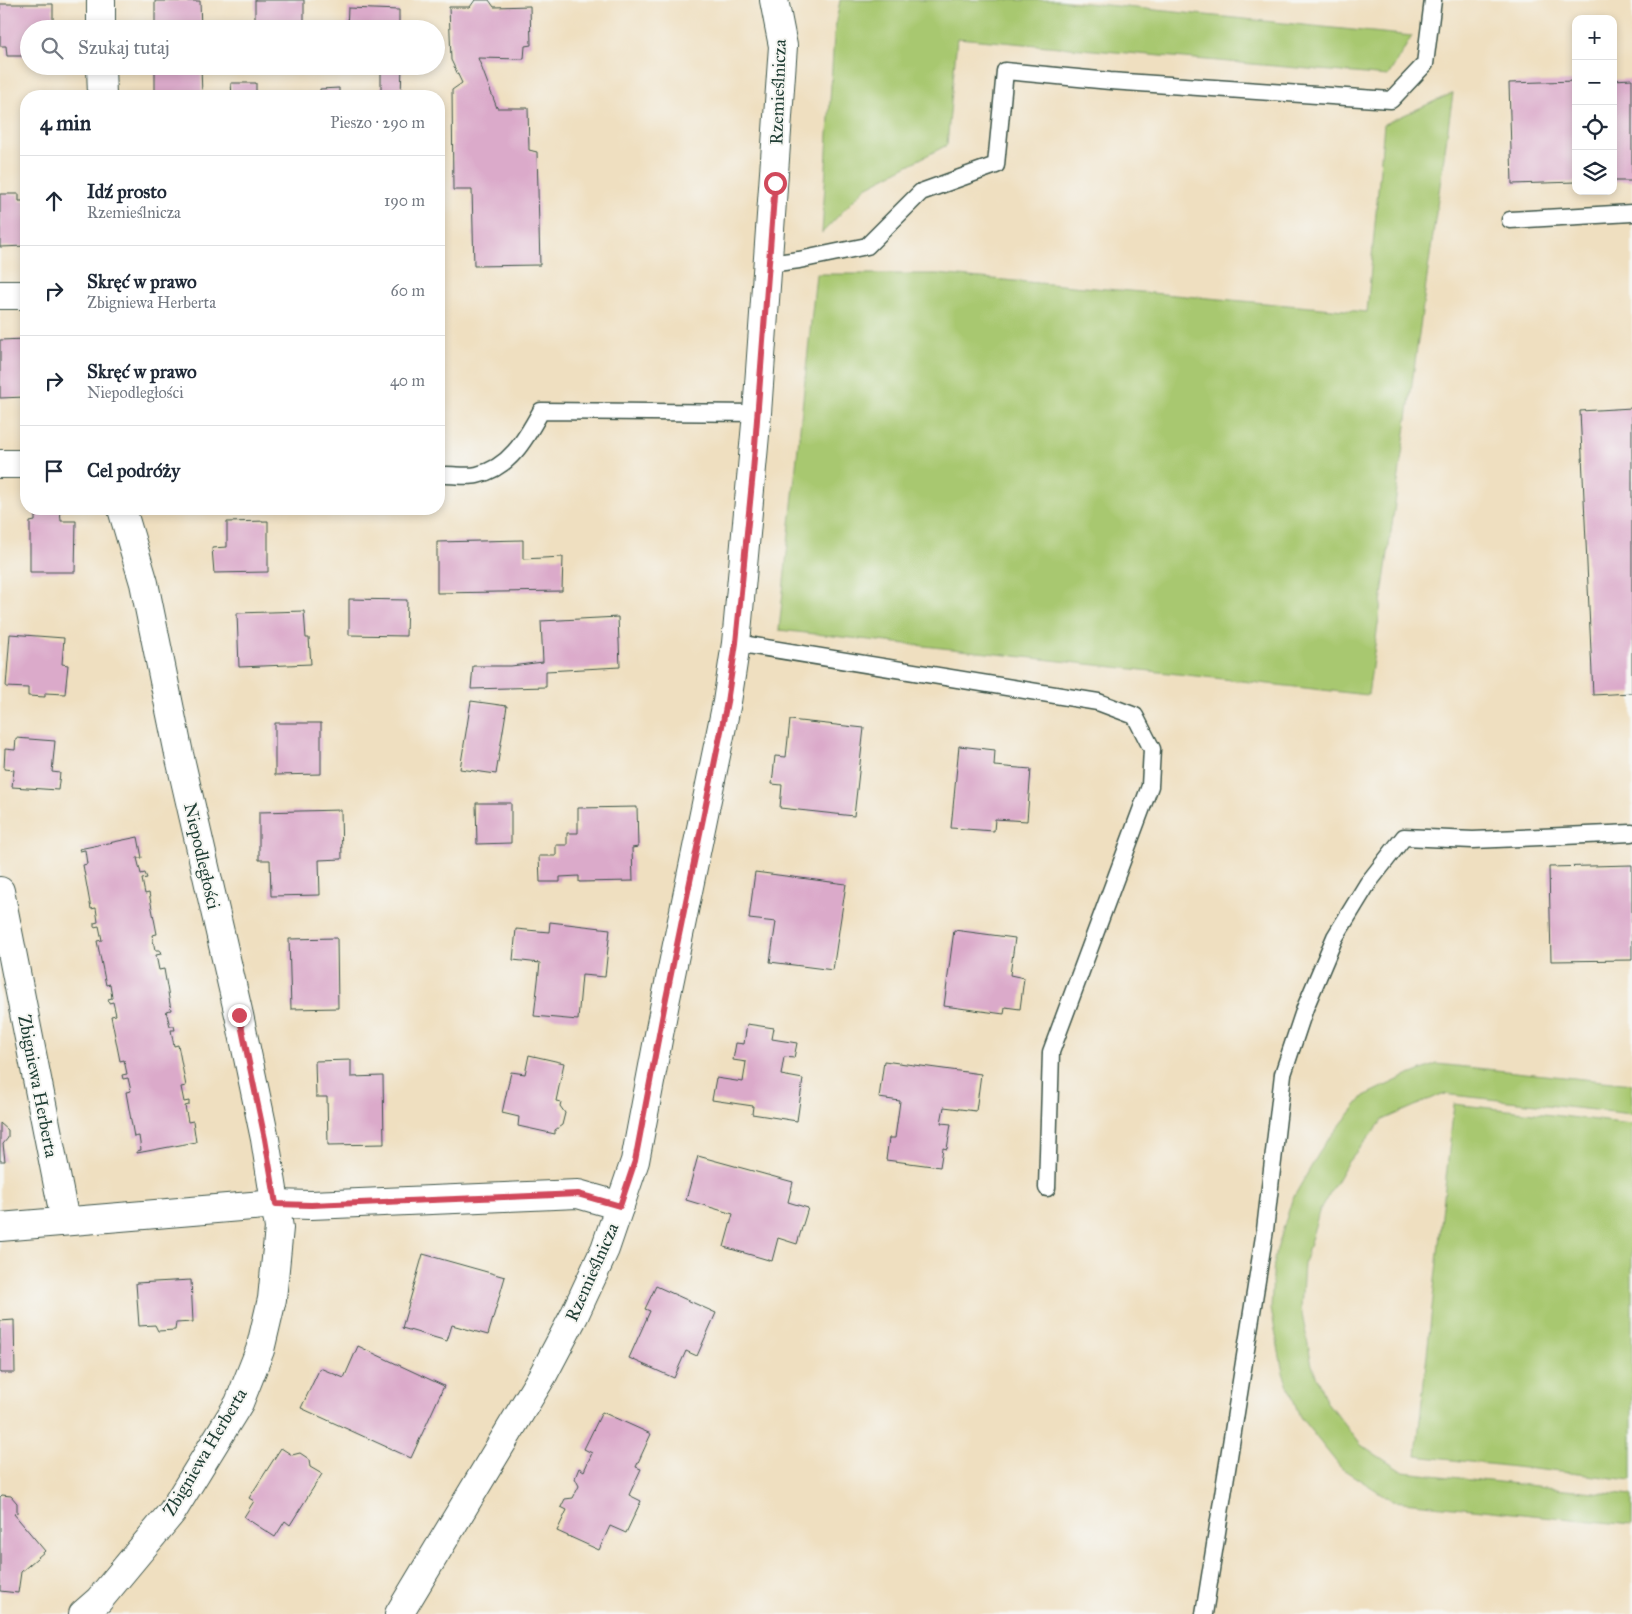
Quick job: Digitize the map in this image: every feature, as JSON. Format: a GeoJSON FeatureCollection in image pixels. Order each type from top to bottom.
{"type":"FeatureCollection","features":[{"type":"Feature","properties":{"kind":"street"},"geometry":{"type":"LineString","coordinates":[[101,0],[101,20]]}},
{"type":"Feature","properties":{"kind":"street","name":"Rzemieślnicza"},"geometry":{"type":"LineString","coordinates":[[399,1614],[544,1373],[574,1316],[601,1258],[635,1161],[665,1003],[725,712],[736,643],[758,413],[783,46],[774,0]]}},
{"type":"Feature","properties":{"kind":"street"},"geometry":{"type":"LineString","coordinates":[[101,75],[102,90]]}},
{"type":"Feature","properties":{"kind":"street"},"geometry":{"type":"LineString","coordinates":[[0,295],[20,295]]}},
{"type":"Feature","properties":{"kind":"street"},"geometry":{"type":"LineString","coordinates":[[0,464],[20,464]]}},
{"type":"Feature","properties":{"kind":"street","name":"Niepodległości"},"geometry":{"type":"LineString","coordinates":[[124,515],[144,583],[179,754],[239,1015],[265,1139],[276,1204]]}},
{"type":"Feature","properties":{"kind":"street","name":"Zbigniewa Herberta"},"geometry":{"type":"LineString","coordinates":[[0,891],[64,1221]]}},
{"type":"Feature","properties":{"kind":"street"},"geometry":{"type":"LineString","coordinates":[[0,1227],[276,1204],[425,1201],[578,1194],[620,1206]]}},
{"type":"Feature","properties":{"kind":"street","name":"Zbigniewa Herberta"},"geometry":{"type":"LineString","coordinates":[[83,1614],[99,1600],[172,1512],[239,1404],[260,1350],[272,1299],[279,1228],[276,1204]]}},
{"type":"Feature","properties":{"kind":"lane"},"geometry":{"type":"LineString","coordinates":[[768,264],[794,261],[867,246],[921,192],[996,165],[1005,71],[1110,81],[1392,100],[1425,64],[1433,0]]}},
{"type":"Feature","properties":{"kind":"lane"},"geometry":{"type":"LineString","coordinates":[[1510,220],[1632,213]]}},
{"type":"Feature","properties":{"kind":"lane"},"geometry":{"type":"LineString","coordinates":[[446,475],[476,475],[495,468],[515,452],[541,411],[758,413]]}},
{"type":"Feature","properties":{"kind":"lane"},"geometry":{"type":"LineString","coordinates":[[736,643],[1098,702],[1135,716],[1152,750],[1150,786],[1051,1052],[1047,1188]]}},
{"type":"Feature","properties":{"kind":"lane"},"geometry":{"type":"LineString","coordinates":[[1204,1614],[1265,1230],[1283,1074],[1305,1008],[1335,937],[1368,883],[1404,837],[1473,840],[1632,833]]}},
{"type":"Feature","properties":{"kind":"green space"},"geometry":{"type":"Polygon","coordinates":[[[840,0],[1057,0],[1412,36],[1388,76],[957,38],[947,145],[866,187],[822,233],[834,35],[840,0]]]}},
{"type":"Feature","properties":{"kind":"green space"},"geometry":{"type":"Polygon","coordinates":[[[1453,93],[1368,695],[779,630],[816,274],[936,274],[1367,312],[1384,124],[1453,93]]]}},
{"type":"Feature","properties":{"kind":"green space"},"geometry":{"type":"Polygon","coordinates":[[[1437,1064],[1632,1084],[1632,1114],[1442,1094],[1383,1120],[1347,1163],[1319,1212],[1304,1264],[1301,1308],[1312,1365],[1326,1401],[1361,1445],[1403,1472],[1632,1496],[1632,1525],[1393,1501],[1341,1468],[1300,1417],[1283,1373],[1271,1309],[1274,1259],[1292,1200],[1323,1146],[1364,1096],[1437,1064]]]}},
{"type":"Feature","properties":{"kind":"green space"},"geometry":{"type":"Polygon","coordinates":[[[1454,1104],[1632,1124],[1632,1480],[1416,1456],[1454,1104]]]}},
{"type":"Feature","properties":{"kind":"building"},"geometry":{"type":"Polygon","coordinates":[[[255,0],[304,0],[304,20],[255,20],[255,0]]]}},
{"type":"Feature","properties":{"kind":"building"},"geometry":{"type":"Polygon","coordinates":[[[475,0],[489,0],[494,7],[530,6],[531,45],[525,46],[524,59],[478,58],[497,108],[528,108],[529,150],[537,152],[540,265],[474,266],[472,190],[453,190],[452,90],[462,83],[451,60],[449,7],[470,7],[475,0]]]}},
{"type":"Feature","properties":{"kind":"building"},"geometry":{"type":"Polygon","coordinates":[[[155,1],[200,1],[201,20],[155,20],[155,1]]]}},
{"type":"Feature","properties":{"kind":"building"},"geometry":{"type":"Polygon","coordinates":[[[0,4],[53,4],[53,20],[20,20],[20,56],[7,56],[6,46],[0,46],[0,4]]]}},
{"type":"Feature","properties":{"kind":"building"},"geometry":{"type":"Polygon","coordinates":[[[348,8],[399,10],[399,20],[347,20],[348,8]]]}},
{"type":"Feature","properties":{"kind":"building"},"geometry":{"type":"Polygon","coordinates":[[[155,75],[201,75],[202,90],[155,90],[155,75]]]}},
{"type":"Feature","properties":{"kind":"building"},"geometry":{"type":"Polygon","coordinates":[[[381,75],[402,75],[401,90],[381,90],[381,75]]]}},
{"type":"Feature","properties":{"kind":"building"},"geometry":{"type":"Polygon","coordinates":[[[1632,79],[1632,181],[1617,181],[1617,80],[1632,79]]]}},
{"type":"Feature","properties":{"kind":"building"},"geometry":{"type":"Polygon","coordinates":[[[1572,81],[1572,182],[1512,184],[1509,83],[1572,81]]]}},
{"type":"Feature","properties":{"kind":"building"},"geometry":{"type":"Polygon","coordinates":[[[231,83],[256,83],[256,90],[232,90],[231,83]]]}},
{"type":"Feature","properties":{"kind":"building"},"geometry":{"type":"Polygon","coordinates":[[[339,88],[339,90],[320,90],[339,88]]]}},
{"type":"Feature","properties":{"kind":"building"},"geometry":{"type":"Polygon","coordinates":[[[0,194],[19,194],[20,246],[0,247],[0,194]]]}},
{"type":"Feature","properties":{"kind":"building"},"geometry":{"type":"Polygon","coordinates":[[[20,339],[20,397],[0,398],[0,340],[20,339]]]}},
{"type":"Feature","properties":{"kind":"building"},"geometry":{"type":"Polygon","coordinates":[[[1632,408],[1632,693],[1593,695],[1580,411],[1632,408]]]}},
{"type":"Feature","properties":{"kind":"building"},"geometry":{"type":"Polygon","coordinates":[[[35,515],[60,515],[61,521],[76,521],[75,572],[30,572],[30,522],[35,521],[35,515]]]}},
{"type":"Feature","properties":{"kind":"building"},"geometry":{"type":"Polygon","coordinates":[[[268,521],[268,572],[214,573],[212,548],[227,547],[227,522],[268,521]]]}},
{"type":"Feature","properties":{"kind":"building"},"geometry":{"type":"Polygon","coordinates":[[[523,540],[523,559],[563,557],[562,591],[437,593],[437,542],[523,540]]]}},
{"type":"Feature","properties":{"kind":"building"},"geometry":{"type":"Polygon","coordinates":[[[349,599],[407,600],[406,636],[349,635],[349,599]]]}},
{"type":"Feature","properties":{"kind":"building"},"geometry":{"type":"Polygon","coordinates":[[[304,611],[306,638],[309,638],[311,664],[239,667],[237,613],[304,611]]]}},
{"type":"Feature","properties":{"kind":"building"},"geometry":{"type":"Polygon","coordinates":[[[618,617],[620,667],[546,671],[546,687],[471,689],[473,666],[511,666],[543,662],[541,621],[618,617]]]}},
{"type":"Feature","properties":{"kind":"building"},"geometry":{"type":"Polygon","coordinates":[[[10,634],[64,638],[62,664],[68,665],[65,694],[45,693],[45,697],[28,696],[28,688],[6,687],[10,634]]]}},
{"type":"Feature","properties":{"kind":"building"},"geometry":{"type":"Polygon","coordinates":[[[471,701],[507,706],[496,774],[460,769],[471,701]]]}},
{"type":"Feature","properties":{"kind":"building"},"geometry":{"type":"Polygon","coordinates":[[[790,720],[864,728],[854,816],[780,808],[782,785],[772,784],[775,756],[786,757],[790,720]]]}},
{"type":"Feature","properties":{"kind":"building"},"geometry":{"type":"Polygon","coordinates":[[[275,723],[321,723],[321,774],[275,775],[275,723]]]}},
{"type":"Feature","properties":{"kind":"building"},"geometry":{"type":"Polygon","coordinates":[[[16,738],[55,741],[52,772],[60,773],[58,790],[12,787],[14,770],[4,769],[5,749],[15,750],[16,738]]]}},
{"type":"Feature","properties":{"kind":"building"},"geometry":{"type":"Polygon","coordinates":[[[959,746],[995,750],[994,766],[1031,769],[1027,821],[995,819],[994,831],[951,828],[959,746]]]}},
{"type":"Feature","properties":{"kind":"building"},"geometry":{"type":"Polygon","coordinates":[[[476,803],[511,803],[511,843],[477,844],[476,803]]]}},
{"type":"Feature","properties":{"kind":"building"},"geometry":{"type":"Polygon","coordinates":[[[637,807],[638,847],[632,848],[633,881],[579,882],[579,876],[560,877],[560,882],[540,882],[539,856],[556,856],[556,845],[567,845],[567,833],[578,833],[578,808],[637,807]]]}},
{"type":"Feature","properties":{"kind":"building"},"geometry":{"type":"Polygon","coordinates":[[[341,810],[342,859],[319,860],[320,895],[271,896],[270,860],[259,860],[259,812],[341,810]]]}},
{"type":"Feature","properties":{"kind":"building"},"geometry":{"type":"Polygon","coordinates":[[[138,837],[142,858],[137,858],[141,874],[145,873],[147,878],[142,879],[145,894],[149,893],[157,934],[152,935],[155,950],[160,950],[161,954],[156,955],[159,970],[164,969],[171,1010],[166,1011],[170,1026],[174,1026],[175,1030],[171,1030],[174,1046],[178,1045],[186,1086],[181,1087],[184,1102],[189,1101],[189,1105],[185,1106],[188,1122],[193,1121],[196,1142],[137,1153],[137,1151],[141,1150],[139,1136],[134,1137],[126,1092],[131,1091],[128,1078],[123,1079],[122,1075],[127,1074],[124,1060],[120,1061],[111,1016],[116,1015],[113,1002],[109,1003],[108,999],[112,998],[110,984],[106,985],[97,941],[102,940],[99,926],[94,927],[94,923],[98,922],[96,908],[91,909],[83,865],[87,864],[85,850],[80,851],[79,849],[138,837]]]}},
{"type":"Feature","properties":{"kind":"building"},"geometry":{"type":"Polygon","coordinates":[[[1632,865],[1632,960],[1551,961],[1549,867],[1632,865]]]}},
{"type":"Feature","properties":{"kind":"building"},"geometry":{"type":"Polygon","coordinates":[[[755,872],[846,884],[833,970],[770,962],[776,922],[749,919],[755,872]]]}},
{"type":"Feature","properties":{"kind":"building"},"geometry":{"type":"Polygon","coordinates":[[[550,922],[610,929],[605,977],[582,975],[578,1020],[534,1016],[540,963],[513,960],[516,929],[549,932],[550,922]]]}},
{"type":"Feature","properties":{"kind":"building"},"geometry":{"type":"Polygon","coordinates":[[[954,930],[1015,938],[1010,975],[1024,978],[1020,1009],[1005,1007],[1004,1014],[944,1006],[954,930]]]}},
{"type":"Feature","properties":{"kind":"building"},"geometry":{"type":"Polygon","coordinates":[[[337,938],[338,1008],[291,1009],[289,939],[337,938]]]}},
{"type":"Feature","properties":{"kind":"building"},"geometry":{"type":"Polygon","coordinates":[[[747,1024],[774,1028],[772,1039],[797,1043],[794,1058],[784,1057],[781,1075],[803,1079],[797,1121],[752,1114],[753,1106],[712,1100],[716,1078],[743,1082],[746,1062],[733,1060],[736,1043],[744,1044],[747,1024]]]}},
{"type":"Feature","properties":{"kind":"building"},"geometry":{"type":"Polygon","coordinates":[[[529,1055],[564,1063],[556,1101],[561,1102],[560,1106],[565,1113],[562,1125],[555,1130],[555,1134],[518,1126],[519,1117],[502,1113],[511,1072],[525,1074],[529,1055]]]}},
{"type":"Feature","properties":{"kind":"building"},"geometry":{"type":"Polygon","coordinates":[[[351,1060],[351,1077],[383,1076],[384,1144],[328,1145],[327,1097],[316,1097],[315,1061],[351,1060]]]}},
{"type":"Feature","properties":{"kind":"building"},"geometry":{"type":"Polygon","coordinates":[[[884,1061],[981,1074],[976,1111],[944,1107],[941,1123],[951,1124],[947,1149],[943,1148],[940,1167],[886,1160],[889,1138],[895,1138],[900,1101],[879,1098],[884,1061]]]}},
{"type":"Feature","properties":{"kind":"building"},"geometry":{"type":"Polygon","coordinates":[[[0,1123],[8,1130],[8,1138],[3,1144],[5,1161],[0,1161],[0,1123]]]}},
{"type":"Feature","properties":{"kind":"building"},"geometry":{"type":"Polygon","coordinates":[[[698,1156],[793,1182],[788,1202],[808,1208],[797,1244],[778,1238],[772,1261],[724,1247],[733,1214],[686,1200],[698,1156]]]}},
{"type":"Feature","properties":{"kind":"building"},"geometry":{"type":"Polygon","coordinates":[[[423,1254],[505,1277],[488,1335],[452,1325],[447,1341],[402,1328],[423,1254]]]}},
{"type":"Feature","properties":{"kind":"building"},"geometry":{"type":"Polygon","coordinates":[[[191,1280],[193,1322],[176,1323],[175,1330],[158,1331],[155,1325],[139,1326],[136,1283],[191,1280]]]}},
{"type":"Feature","properties":{"kind":"building"},"geometry":{"type":"Polygon","coordinates":[[[656,1286],[716,1313],[697,1356],[686,1351],[674,1378],[629,1358],[650,1311],[645,1309],[656,1286]]]}},
{"type":"Feature","properties":{"kind":"building"},"geometry":{"type":"Polygon","coordinates":[[[14,1320],[15,1373],[0,1373],[0,1321],[14,1320]]]}},
{"type":"Feature","properties":{"kind":"building"},"geometry":{"type":"Polygon","coordinates":[[[358,1346],[444,1386],[411,1458],[301,1408],[320,1368],[344,1378],[358,1346]]]}},
{"type":"Feature","properties":{"kind":"building"},"geometry":{"type":"Polygon","coordinates":[[[602,1412],[651,1434],[636,1467],[641,1469],[629,1495],[641,1501],[626,1533],[610,1526],[599,1550],[557,1531],[567,1510],[561,1507],[565,1499],[573,1498],[579,1486],[575,1478],[579,1468],[584,1471],[592,1453],[584,1449],[602,1412]]]}},
{"type":"Feature","properties":{"kind":"building"},"geometry":{"type":"Polygon","coordinates":[[[281,1448],[292,1455],[300,1453],[309,1459],[310,1467],[322,1474],[290,1525],[285,1521],[275,1537],[244,1517],[254,1501],[249,1498],[281,1448]]]}},
{"type":"Feature","properties":{"kind":"building"},"geometry":{"type":"Polygon","coordinates":[[[2,1495],[11,1496],[17,1503],[17,1513],[14,1514],[45,1551],[21,1572],[18,1593],[0,1591],[0,1497],[2,1495]]]}},
{"type":"Feature","properties":{"kind":"route"},"geometry":{"type":"LineString","coordinates":[[239,1015],[265,1139],[276,1204],[311,1205],[578,1194],[620,1206],[635,1161],[665,1003],[727,702],[736,643],[753,472],[775,183]]}}]}
